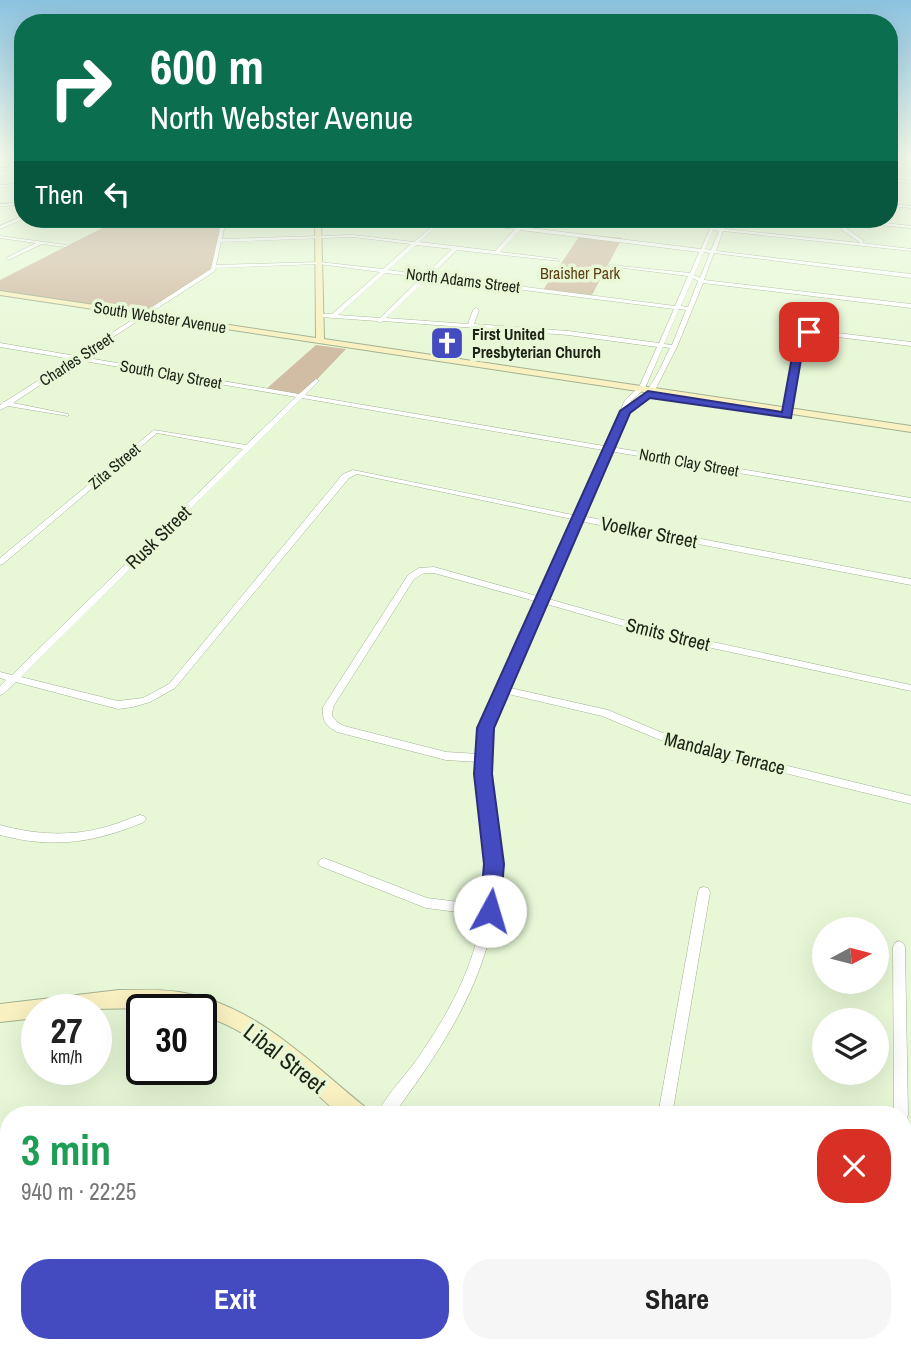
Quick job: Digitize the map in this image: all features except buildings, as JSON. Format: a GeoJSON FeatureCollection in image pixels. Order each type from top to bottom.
{"type":"FeatureCollection","features":[{"type":"Feature","properties":{"kind":"main road"},"geometry":{"type":"LineString","coordinates":[[318,228],[320,341]]}},
{"type":"Feature","properties":{"kind":"main road","name":"South Webster Avenue"},"geometry":{"type":"LineString","coordinates":[[0,292],[320,341]]}},
{"type":"Feature","properties":{"kind":"main road"},"geometry":{"type":"LineString","coordinates":[[321,315],[327,336],[338,342]]}},
{"type":"Feature","properties":{"kind":"main road"},"geometry":{"type":"LineString","coordinates":[[320,341],[645,391]]}},
{"type":"Feature","properties":{"kind":"main road"},"geometry":{"type":"LineString","coordinates":[[320,341],[788,413],[911,429]]}},
{"type":"Feature","properties":{"kind":"main road"},"geometry":{"type":"LineString","coordinates":[[788,413],[911,435]]}},
{"type":"Feature","properties":{"kind":"main road","name":"Libal Street"},"geometry":{"type":"LineString","coordinates":[[0,1013],[133,999],[160,999],[212,1009],[255,1031],[346,1106]]}},
{"type":"Feature","properties":{"kind":"street"},"geometry":{"type":"LineString","coordinates":[[214,267],[222,228]]}},
{"type":"Feature","properties":{"kind":"street"},"geometry":{"type":"LineString","coordinates":[[335,314],[433,228]]}},
{"type":"Feature","properties":{"kind":"street"},"geometry":{"type":"LineString","coordinates":[[497,252],[519,228]]}},
{"type":"Feature","properties":{"kind":"street"},"geometry":{"type":"LineString","coordinates":[[528,228],[703,250],[712,254],[911,276]]}},
{"type":"Feature","properties":{"kind":"street"},"geometry":{"type":"LineString","coordinates":[[645,391],[712,228]]}},
{"type":"Feature","properties":{"kind":"street"},"geometry":{"type":"LineString","coordinates":[[391,1106],[435,1047],[454,1015],[475,966],[490,911],[494,864],[482,758],[486,728],[625,411],[645,391],[674,347],[722,228]]}},
{"type":"Feature","properties":{"kind":"street"},"geometry":{"type":"LineString","coordinates":[[751,228],[911,250]]}},
{"type":"Feature","properties":{"kind":"street"},"geometry":{"type":"LineString","coordinates":[[844,228],[847,233],[868,245]]}},
{"type":"Feature","properties":{"kind":"street"},"geometry":{"type":"LineString","coordinates":[[219,241],[353,236],[558,260]]}},
{"type":"Feature","properties":{"kind":"street"},"geometry":{"type":"LineString","coordinates":[[0,237],[66,246]]}},
{"type":"Feature","properties":{"kind":"street"},"geometry":{"type":"LineString","coordinates":[[8,259],[41,243]]}},
{"type":"Feature","properties":{"kind":"street"},"geometry":{"type":"LineString","coordinates":[[380,321],[456,248]]}},
{"type":"Feature","properties":{"kind":"street","name":"North Adams Street"},"geometry":{"type":"LineString","coordinates":[[214,267],[319,262],[690,309]]}},
{"type":"Feature","properties":{"kind":"street"},"geometry":{"type":"LineString","coordinates":[[610,266],[691,275],[701,281],[911,306]]}},
{"type":"Feature","properties":{"kind":"street","name":"Charles Street"},"geometry":{"type":"LineString","coordinates":[[2,404],[144,315],[214,267]]}},
{"type":"Feature","properties":{"kind":"street"},"geometry":{"type":"LineString","coordinates":[[470,327],[477,310]]}},
{"type":"Feature","properties":{"kind":"street"},"geometry":{"type":"LineString","coordinates":[[321,315],[568,332],[674,347]]}},
{"type":"Feature","properties":{"kind":"street"},"geometry":{"type":"LineString","coordinates":[[788,413],[802,333],[911,344]]}},
{"type":"Feature","properties":{"kind":"street","name":"South Clay Street"},"geometry":{"type":"LineString","coordinates":[[0,345],[301,396]]}},
{"type":"Feature","properties":{"kind":"street","name":"Rusk Street"},"geometry":{"type":"LineString","coordinates":[[0,692],[316,381]]}},
{"type":"Feature","properties":{"kind":"street","name":"North Clay Street"},"geometry":{"type":"LineString","coordinates":[[301,396],[911,500]]}},
{"type":"Feature","properties":{"kind":"street"},"geometry":{"type":"LineString","coordinates":[[2,404],[66,415]]}},
{"type":"Feature","properties":{"kind":"street","name":"Zita Street"},"geometry":{"type":"LineString","coordinates":[[0,562],[156,431],[249,448]]}},
{"type":"Feature","properties":{"kind":"street","name":"Voelker Street"},"geometry":{"type":"LineString","coordinates":[[14,678],[118,705],[135,704],[161,694],[172,686],[346,476],[365,473],[577,518],[911,582]]}},
{"type":"Feature","properties":{"kind":"street","name":"Smits Street"},"geometry":{"type":"LineString","coordinates":[[482,758],[446,755],[333,725],[327,717],[328,707],[411,577],[428,570],[661,634],[911,688]]}},
{"type":"Feature","properties":{"kind":"street"},"geometry":{"type":"LineString","coordinates":[[0,675],[14,678]]}},
{"type":"Feature","properties":{"kind":"street","name":"Mandalay Terrace"},"geometry":{"type":"LineString","coordinates":[[501,689],[604,713],[675,742],[911,800]]}},
{"type":"Feature","properties":{"kind":"street"},"geometry":{"type":"LineString","coordinates":[[0,830],[36,839],[82,838],[103,834],[140,819]]}},
{"type":"Feature","properties":{"kind":"street"},"geometry":{"type":"LineString","coordinates":[[324,863],[426,903],[490,911]]}},
{"type":"Feature","properties":{"kind":"street"},"geometry":{"type":"LineString","coordinates":[[668,1106],[704,892]]}},
{"type":"Feature","properties":{"kind":"street"},"geometry":{"type":"LineString","coordinates":[[899,947],[901,1106]]}},
{"type":"Feature","properties":{"kind":"green space"},"geometry":{"type":"Polygon","coordinates":[[[102,228],[222,228],[213,270],[144,315],[0,293],[0,280],[102,228]]]}},
{"type":"Feature","properties":{"kind":"green space","name":"Braisher Park"},"geometry":{"type":"Polygon","coordinates":[[[581,234],[622,238],[591,297],[543,290],[581,234]]]}},
{"type":"Feature","properties":{"kind":"green space"},"geometry":{"type":"Polygon","coordinates":[[[316,345],[346,349],[301,396],[265,390],[316,345]]]}},
{"type":"Feature","properties":{"kind":"place","name":"First United Presbyterian Church"},"geometry":{"type":"Point","coordinates":[447,343]}},
{"type":"Feature","properties":{"kind":"route"},"geometry":{"type":"LineString","coordinates":[[490,911],[493,892],[493,838],[482,758],[490,713],[625,411],[648,394],[787,416],[801,335],[809,332]]}}]}
